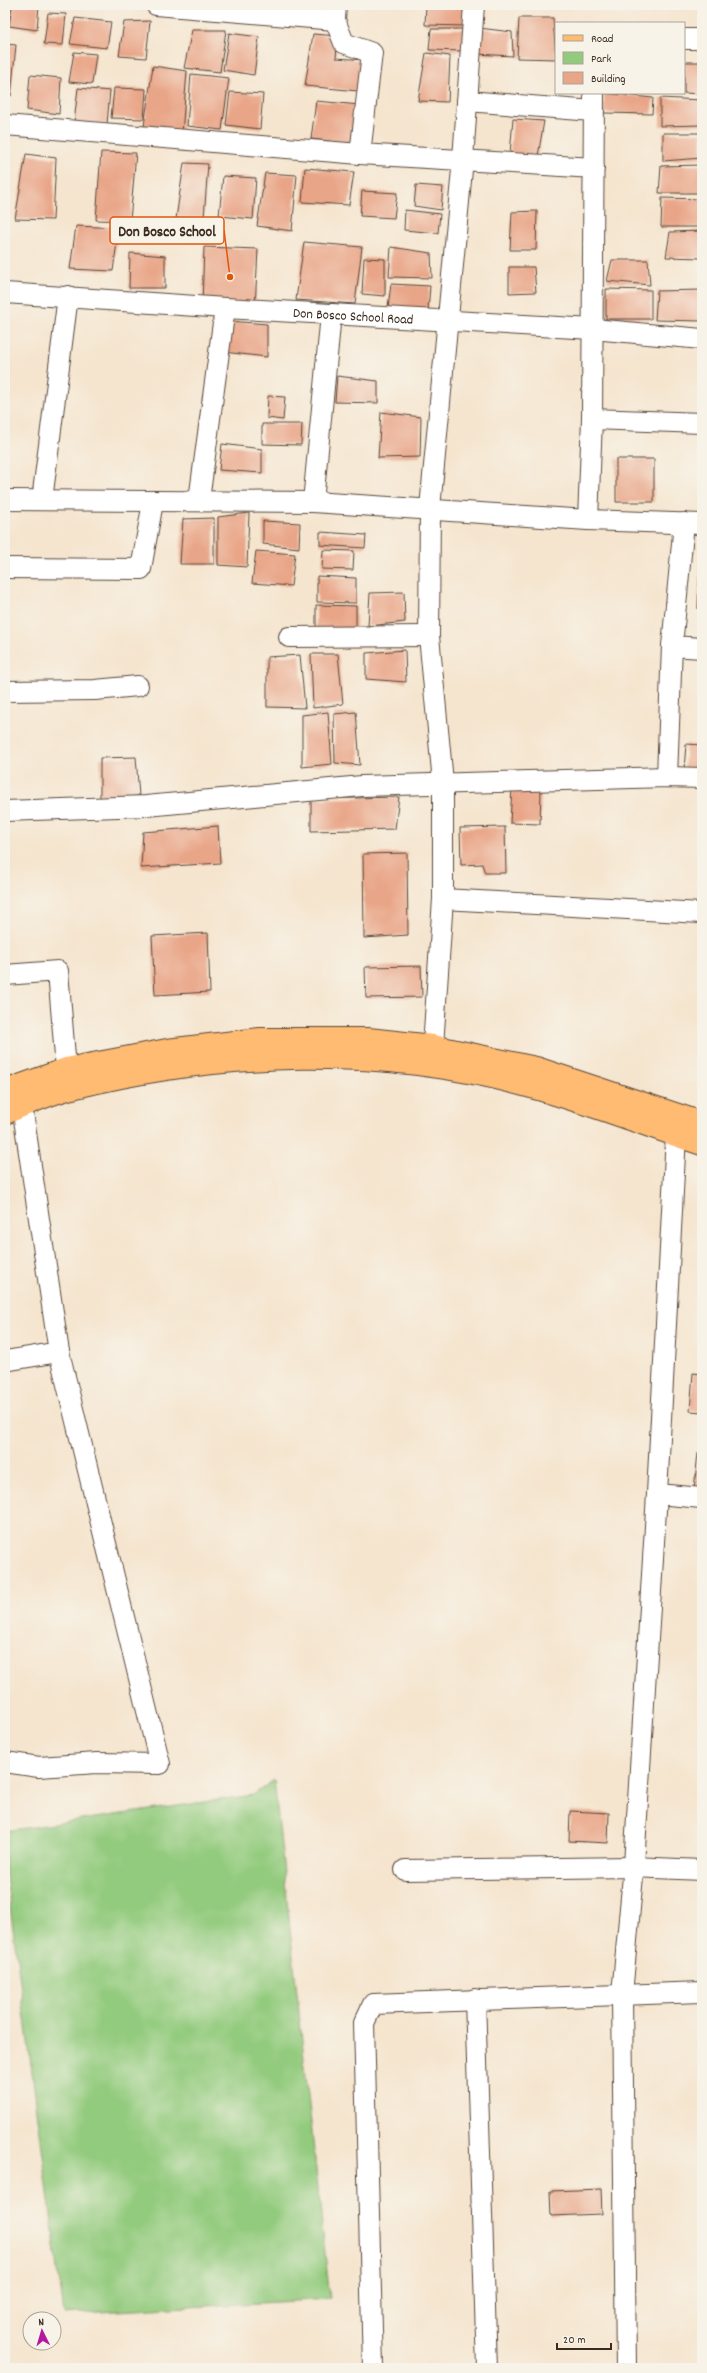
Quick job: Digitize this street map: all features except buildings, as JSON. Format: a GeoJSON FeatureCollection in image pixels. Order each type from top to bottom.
{"type":"FeatureCollection","features":[{"type":"Feature","properties":{"kind":"main road"},"geometry":{"type":"LineString","coordinates":[[5,1091],[66,1069],[167,1050],[260,1039],[368,1039],[433,1046],[536,1068],[702,1123]]}},
{"type":"Feature","properties":{"kind":"main road"},"geometry":{"type":"LineString","coordinates":[[13,1109],[71,1088],[170,1069],[261,1059],[367,1059],[430,1065],[531,1086],[702,1144]]}},
{"type":"Feature","properties":{"kind":"street"},"geometry":{"type":"LineString","coordinates":[[156,5],[335,12],[344,43],[372,53],[360,154]]}},
{"type":"Feature","properties":{"kind":"street"},"geometry":{"type":"LineString","coordinates":[[433,1046],[443,899],[443,782],[429,636],[430,508],[464,159],[474,5]]}},
{"type":"Feature","properties":{"kind":"street"},"geometry":{"type":"LineString","coordinates":[[685,39],[702,39]]}},
{"type":"Feature","properties":{"kind":"street"},"geometry":{"type":"LineString","coordinates":[[467,101],[593,102],[594,168],[592,419],[588,520]]}},
{"type":"Feature","properties":{"kind":"street"},"geometry":{"type":"LineString","coordinates":[[5,125],[360,154],[464,159],[594,168]]}},
{"type":"Feature","properties":{"kind":"street","name":"Don Bosco School Road"},"geometry":{"type":"LineString","coordinates":[[5,293],[68,296],[225,308],[593,329],[702,339]]}},
{"type":"Feature","properties":{"kind":"street"},"geometry":{"type":"LineString","coordinates":[[42,500],[68,296]]}},
{"type":"Feature","properties":{"kind":"street"},"geometry":{"type":"LineString","coordinates":[[199,500],[225,308]]}},
{"type":"Feature","properties":{"kind":"street"},"geometry":{"type":"LineString","coordinates":[[314,502],[331,314]]}},
{"type":"Feature","properties":{"kind":"street"},"geometry":{"type":"LineString","coordinates":[[592,419],[702,423]]}},
{"type":"Feature","properties":{"kind":"street"},"geometry":{"type":"LineString","coordinates":[[5,500],[153,502],[199,500],[314,502],[430,508],[588,520],[693,524],[672,646],[667,777]]}},
{"type":"Feature","properties":{"kind":"street"},"geometry":{"type":"LineString","coordinates":[[5,568],[141,569],[153,502]]}},
{"type":"Feature","properties":{"kind":"street"},"geometry":{"type":"LineString","coordinates":[[289,637],[429,636]]}},
{"type":"Feature","properties":{"kind":"street"},"geometry":{"type":"LineString","coordinates":[[672,646],[702,648]]}},
{"type":"Feature","properties":{"kind":"street"},"geometry":{"type":"LineString","coordinates":[[5,691],[95,690],[138,686]]}},
{"type":"Feature","properties":{"kind":"street"},"geometry":{"type":"LineString","coordinates":[[5,811],[146,806],[362,786],[443,782],[667,777],[702,778]]}},
{"type":"Feature","properties":{"kind":"street"},"geometry":{"type":"LineString","coordinates":[[443,899],[702,913]]}},
{"type":"Feature","properties":{"kind":"street"},"geometry":{"type":"LineString","coordinates":[[5,975],[58,971],[66,1069]]}},
{"type":"Feature","properties":{"kind":"street"},"geometry":{"type":"LineString","coordinates":[[5,1762],[39,1767],[96,1763],[160,1764],[59,1352],[13,1109]]}},
{"type":"Feature","properties":{"kind":"street"},"geometry":{"type":"LineString","coordinates":[[626,2368],[622,1994],[657,1494],[676,1135]]}},
{"type":"Feature","properties":{"kind":"street"},"geometry":{"type":"LineString","coordinates":[[5,1361],[59,1352]]}},
{"type":"Feature","properties":{"kind":"street"},"geometry":{"type":"LineString","coordinates":[[657,1494],[702,1498]]}},
{"type":"Feature","properties":{"kind":"street"},"geometry":{"type":"LineString","coordinates":[[404,1870],[632,1867],[702,1870]]}},
{"type":"Feature","properties":{"kind":"street"},"geometry":{"type":"LineString","coordinates":[[373,2368],[364,2023],[373,2004],[475,1999],[702,1992]]}},
{"type":"Feature","properties":{"kind":"street"},"geometry":{"type":"LineString","coordinates":[[475,1999],[487,2368]]}},
{"type":"Feature","properties":{"kind":"green space"},"geometry":{"type":"Polygon","coordinates":[[[274,1780],[330,2299],[64,2314],[5,1868],[5,1831],[253,1795],[274,1780]]]}},
{"type":"Feature","properties":{"kind":"place","name":"Don Bosco School"},"geometry":{"type":"Point","coordinates":[230,277]}}]}
